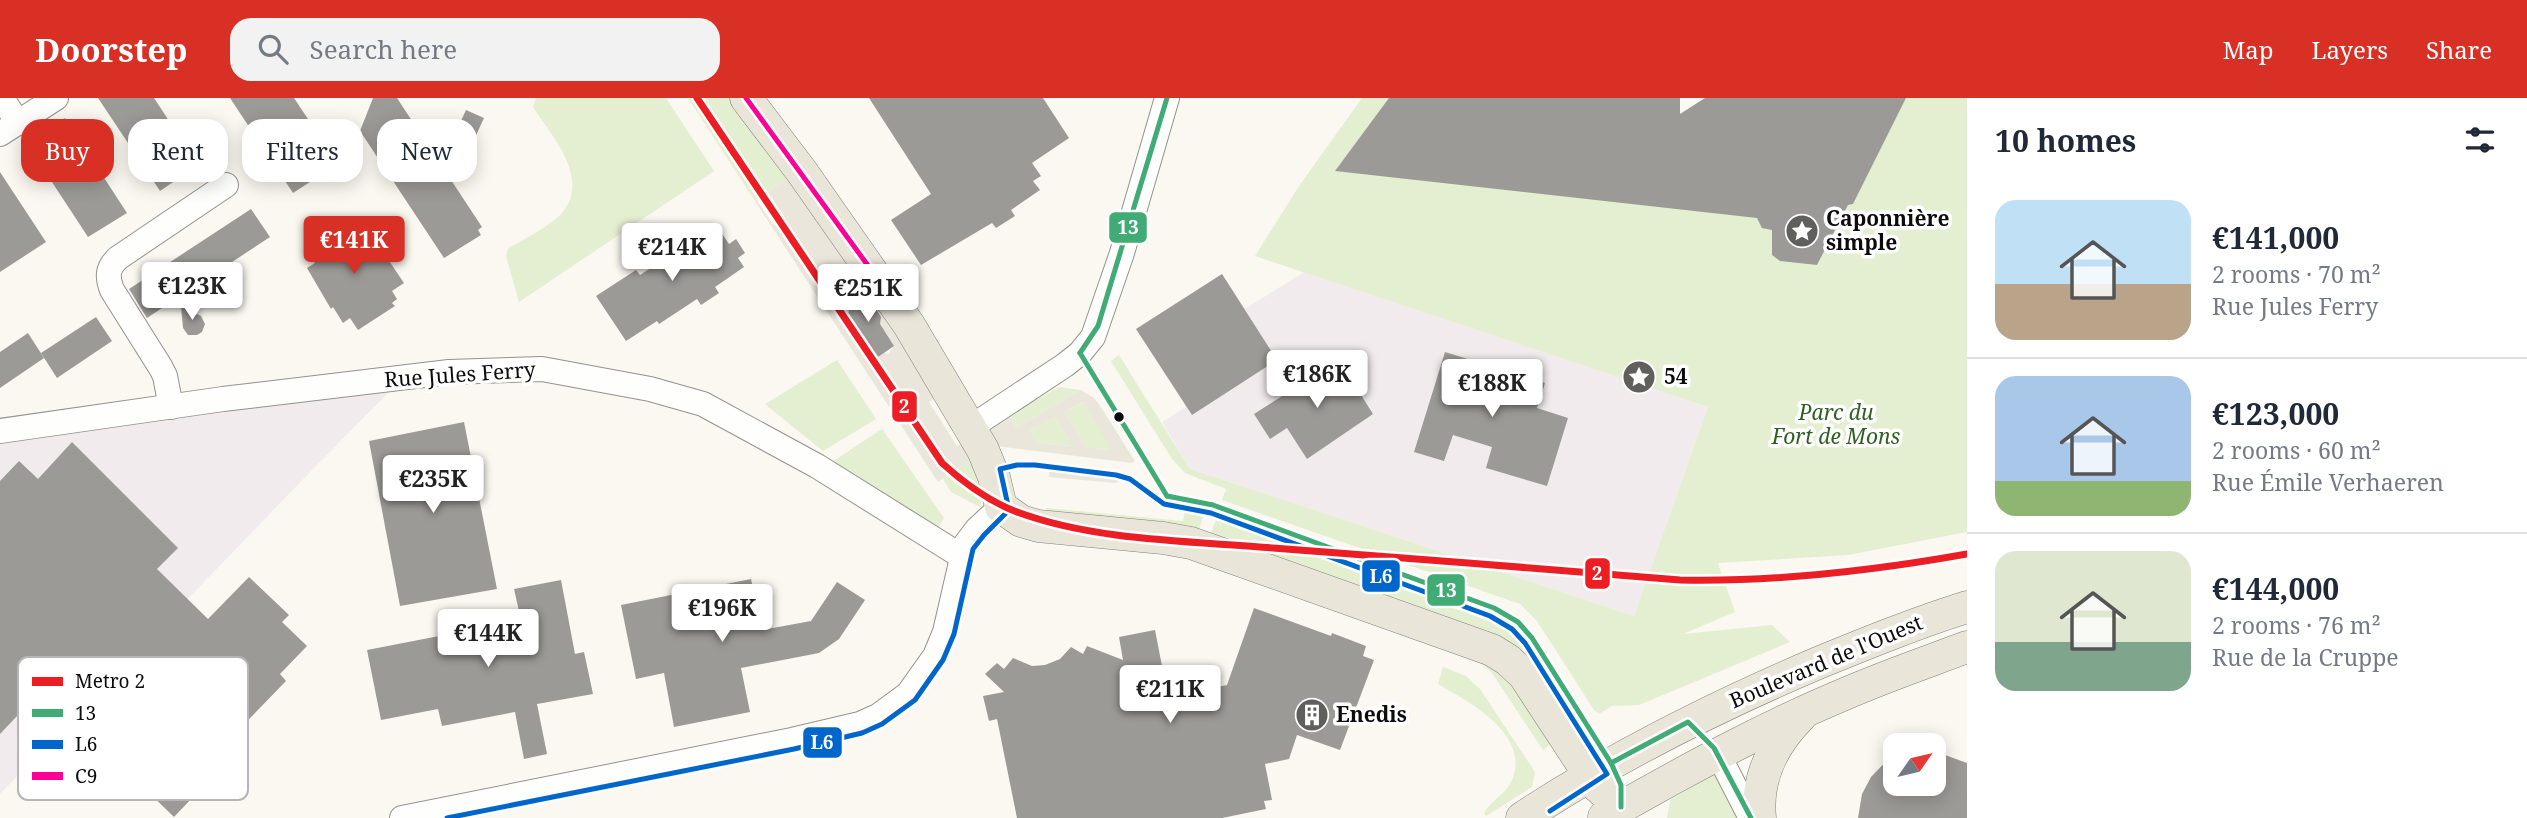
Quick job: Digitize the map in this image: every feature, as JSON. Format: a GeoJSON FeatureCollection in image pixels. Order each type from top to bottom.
{"type":"FeatureCollection","features":[{"type":"Feature","properties":{"kind":"main road"},"geometry":{"type":"LineString","coordinates":[[746,98],[802,172],[896,306],[971,427],[989,463],[1001,507],[1021,520],[1038,526],[1191,543],[1492,650],[1508,660],[1530,682],[1609,802],[1555,818]]}},
{"type":"Feature","properties":{"kind":"main road","name":"Boulevard de l'Ouest"},"geometry":{"type":"LineString","coordinates":[[1609,802],[1704,738],[1844,652],[1967,607]]}},
{"type":"Feature","properties":{"kind":"main road"},"geometry":{"type":"LineString","coordinates":[[1704,738],[1967,619]]}},
{"type":"Feature","properties":{"kind":"main road","name":"Boulevard de l'Ouest"},"geometry":{"type":"LineString","coordinates":[[1522,818],[1609,802],[1660,786],[1704,738],[1807,711],[1967,647]]}},
{"type":"Feature","properties":{"kind":"main road"},"geometry":{"type":"LineString","coordinates":[[1760,818],[1760,792],[1765,769],[1783,736],[1807,711]]}},
{"type":"Feature","properties":{"kind":"main road"},"geometry":{"type":"LineString","coordinates":[[1658,818],[1660,786]]}},
{"type":"Feature","properties":{"kind":"street"},"geometry":{"type":"LineString","coordinates":[[2,98],[9,129],[56,98]]}},
{"type":"Feature","properties":{"kind":"street"},"geometry":{"type":"LineString","coordinates":[[971,427],[1065,365],[1080,353],[1093,337],[1119,264],[1167,98]]}},
{"type":"Feature","properties":{"kind":"street"},"geometry":{"type":"LineString","coordinates":[[171,407],[165,376],[112,290],[109,270],[118,258],[226,185]]}},
{"type":"Feature","properties":{"kind":"street","name":"Rue Jules Ferry"},"geometry":{"type":"LineString","coordinates":[[0,431],[471,370],[530,368],[650,388],[704,404],[817,466],[961,556]]}},
{"type":"Feature","properties":{"kind":"street"},"geometry":{"type":"LineString","coordinates":[[402,818],[782,742],[870,720],[908,694],[935,656],[945,632],[961,556],[971,536],[1001,507]]}},
{"type":"Feature","properties":{"kind":"street"},"geometry":{"type":"LineString","coordinates":[[1704,738],[1751,818]]}},
{"type":"Feature","properties":{"kind":"shaded area"},"geometry":{"type":"Polygon","coordinates":[[[789,177],[861,286],[877,299],[938,396],[929,402],[957,446],[967,441],[977,456],[938,482],[755,201],[789,177]],[[768,193],[757,201],[773,224],[784,216],[768,193]],[[846,276],[837,277],[832,285],[849,310],[847,321],[856,333],[865,336],[878,357],[884,353],[888,354],[894,346],[879,326],[881,316],[873,304],[862,301],[846,276]]]}},
{"type":"Feature","properties":{"kind":"shaded area"},"geometry":{"type":"Polygon","coordinates":[[[1304,272],[1708,407],[1634,616],[1190,469],[1162,422],[1186,407],[1136,329],[1222,274],[1245,309],[1304,272]]]}},
{"type":"Feature","properties":{"kind":"shaded area"},"geometry":{"type":"Polygon","coordinates":[[[1081,390],[1099,404],[1135,461],[1132,463],[996,446],[986,429],[1009,415],[1016,428],[1081,390]],[[1083,402],[1065,412],[1085,447],[1108,450],[1109,445],[1083,402]],[[1055,417],[1030,430],[1037,443],[1072,446],[1055,417]]]}},
{"type":"Feature","properties":{"kind":"shaded area"},"geometry":{"type":"Polygon","coordinates":[[[388,393],[132,657],[18,657],[18,775],[0,794],[0,431],[223,399],[388,393]]]}},
{"type":"Feature","properties":{"kind":"shaded area"},"geometry":{"type":"Polygon","coordinates":[[[1050,465],[1116,471],[1121,479],[1116,483],[1049,477],[1050,465]]]}},
{"type":"Feature","properties":{"kind":"green space"},"geometry":{"type":"Polygon","coordinates":[[[536,98],[666,98],[714,171],[519,302],[506,256],[508,249],[557,218],[570,200],[572,186],[566,158],[533,107],[536,98]]]}},
{"type":"Feature","properties":{"kind":"green space"},"geometry":{"type":"Polygon","coordinates":[[[688,98],[733,98],[789,177],[755,201],[688,98]]]}},
{"type":"Feature","properties":{"kind":"green space","name":"Parc du Fort de Mons"},"geometry":{"type":"Polygon","coordinates":[[[1362,98],[1389,98],[1757,218],[1817,265],[1848,205],[1853,204],[1906,98],[1967,98],[1967,532],[1848,555],[1718,563],[1735,612],[1683,634],[1772,625],[1790,642],[1639,705],[1612,706],[1599,714],[1537,621],[1520,604],[1222,500],[1226,489],[1185,473],[1172,459],[1111,361],[1119,355],[1190,469],[1634,616],[1708,407],[1255,256],[1299,186],[1362,98]]]}},
{"type":"Feature","properties":{"kind":"green space"},"geometry":{"type":"Polygon","coordinates":[[[837,360],[876,419],[823,451],[765,404],[837,360]]]}},
{"type":"Feature","properties":{"kind":"green space"},"geometry":{"type":"Polygon","coordinates":[[[1059,387],[1081,390],[1016,428],[1009,415],[1059,387]]]}},
{"type":"Feature","properties":{"kind":"green space"},"geometry":{"type":"Polygon","coordinates":[[[1084,402],[1110,445],[1108,450],[1085,447],[1065,412],[1084,402]]]}},
{"type":"Feature","properties":{"kind":"green space"},"geometry":{"type":"Polygon","coordinates":[[[1055,417],[1072,446],[1037,443],[1030,430],[1055,417]]]}},
{"type":"Feature","properties":{"kind":"green space"},"geometry":{"type":"Polygon","coordinates":[[[882,429],[944,518],[935,533],[826,466],[882,429]]]}},
{"type":"Feature","properties":{"kind":"green space"},"geometry":{"type":"Polygon","coordinates":[[[977,456],[983,498],[980,507],[951,492],[943,479],[977,456]]]}},
{"type":"Feature","properties":{"kind":"green space"},"geometry":{"type":"Polygon","coordinates":[[[1046,508],[1183,521],[1185,512],[1203,517],[1198,533],[1046,516],[1046,508]]]}},
{"type":"Feature","properties":{"kind":"green space"},"geometry":{"type":"Polygon","coordinates":[[[1216,520],[1492,620],[1528,652],[1574,721],[1569,724],[1527,660],[1209,538],[1216,520]]]}},
{"type":"Feature","properties":{"kind":"green space"},"geometry":{"type":"Polygon","coordinates":[[[1470,659],[1500,667],[1556,741],[1543,750],[1492,673],[1470,659]]]}},
{"type":"Feature","properties":{"kind":"green space"},"geometry":{"type":"Polygon","coordinates":[[[1443,667],[1466,676],[1480,689],[1535,772],[1532,787],[1486,816],[1484,813],[1487,808],[1506,790],[1512,780],[1516,763],[1513,748],[1505,734],[1480,710],[1438,684],[1443,667]]]}},
{"type":"Feature","properties":{"kind":"green space"},"geometry":{"type":"Polygon","coordinates":[[[1718,772],[1743,818],[1667,818],[1670,800],[1718,772]]]}},
{"type":"Feature","properties":{"kind":"building"},"geometry":{"type":"Polygon","coordinates":[[[98,98],[154,98],[168,119],[128,119],[128,143],[98,98]]]}},
{"type":"Feature","properties":{"kind":"building"},"geometry":{"type":"Polygon","coordinates":[[[230,98],[294,98],[308,119],[244,119],[230,98]]]}},
{"type":"Feature","properties":{"kind":"building"},"geometry":{"type":"Polygon","coordinates":[[[373,98],[397,98],[411,119],[377,119],[377,157],[363,136],[363,123],[373,98]]]}},
{"type":"Feature","properties":{"kind":"building"},"geometry":{"type":"Polygon","coordinates":[[[869,98],[1043,98],[1069,138],[1032,163],[1041,176],[1033,181],[1040,190],[1011,210],[1015,216],[996,228],[992,223],[921,265],[891,220],[931,194],[869,98]]]}},
{"type":"Feature","properties":{"kind":"building"},"geometry":{"type":"Polygon","coordinates":[[[1389,98],[1680,98],[1680,114],[1705,98],[1906,98],[1853,204],[1848,205],[1817,265],[1780,261],[1772,255],[1772,230],[1762,228],[1757,218],[1335,171],[1389,98]]]}},
{"type":"Feature","properties":{"kind":"building"},"geometry":{"type":"Polygon","coordinates":[[[466,110],[484,118],[477,133],[477,119],[462,119],[466,110]]]}},
{"type":"Feature","properties":{"kind":"building"},"geometry":{"type":"Polygon","coordinates":[[[0,172],[46,242],[0,272],[0,172]]]}},
{"type":"Feature","properties":{"kind":"building"},"geometry":{"type":"Polygon","coordinates":[[[52,182],[107,182],[127,213],[88,237],[52,182]]]}},
{"type":"Feature","properties":{"kind":"building"},"geometry":{"type":"Polygon","coordinates":[[[154,182],[173,182],[160,191],[154,182]]]}},
{"type":"Feature","properties":{"kind":"building"},"geometry":{"type":"Polygon","coordinates":[[[286,182],[310,182],[293,193],[286,182]]]}},
{"type":"Feature","properties":{"kind":"building"},"geometry":{"type":"Polygon","coordinates":[[[394,182],[452,182],[482,227],[478,230],[481,235],[444,258],[394,182]]]}},
{"type":"Feature","properties":{"kind":"building"},"geometry":{"type":"Polygon","coordinates":[[[251,209],[270,237],[147,318],[129,289],[251,209]]]}},
{"type":"Feature","properties":{"kind":"building"},"geometry":{"type":"Polygon","coordinates":[[[716,225],[729,244],[736,239],[745,253],[738,258],[744,267],[715,287],[719,293],[701,305],[697,299],[659,324],[657,321],[626,341],[596,296],[636,270],[640,275],[716,225]]]}},
{"type":"Feature","properties":{"kind":"building"},"geometry":{"type":"Polygon","coordinates":[[[343,227],[351,239],[367,228],[404,283],[392,291],[397,299],[392,303],[395,306],[358,330],[350,318],[343,323],[333,307],[331,309],[307,268],[315,263],[306,251],[343,227]]]}},
{"type":"Feature","properties":{"kind":"building"},"geometry":{"type":"Polygon","coordinates":[[[1222,274],[1277,360],[1192,415],[1136,329],[1222,274]]]}},
{"type":"Feature","properties":{"kind":"building"},"geometry":{"type":"Polygon","coordinates":[[[853,287],[862,302],[872,303],[881,317],[880,324],[894,346],[878,357],[864,336],[856,334],[847,321],[853,287]]]}},
{"type":"Feature","properties":{"kind":"building"},"geometry":{"type":"Polygon","coordinates":[[[181,306],[201,316],[205,324],[202,332],[188,335],[183,328],[181,306]]]}},
{"type":"Feature","properties":{"kind":"building"},"geometry":{"type":"Polygon","coordinates":[[[96,317],[112,341],[57,378],[41,353],[96,317]]]}},
{"type":"Feature","properties":{"kind":"building"},"geometry":{"type":"Polygon","coordinates":[[[28,333],[44,358],[0,388],[0,352],[28,333]]]}},
{"type":"Feature","properties":{"kind":"building"},"geometry":{"type":"Polygon","coordinates":[[[1445,352],[1545,383],[1537,408],[1568,418],[1547,486],[1486,468],[1492,447],[1453,435],[1444,461],[1414,452],[1445,352]]]}},
{"type":"Feature","properties":{"kind":"building"},"geometry":{"type":"Polygon","coordinates":[[[1339,360],[1373,414],[1307,459],[1287,428],[1270,439],[1254,414],[1339,360]]]}},
{"type":"Feature","properties":{"kind":"building"},"geometry":{"type":"Polygon","coordinates":[[[464,422],[497,589],[400,606],[369,441],[464,422]]]}},
{"type":"Feature","properties":{"kind":"building"},"geometry":{"type":"Polygon","coordinates":[[[72,442],[178,548],[157,569],[208,619],[249,577],[289,615],[282,622],[307,646],[280,674],[286,681],[248,720],[248,657],[18,657],[18,715],[0,734],[0,481],[19,461],[38,479],[72,442]]]}},
{"type":"Feature","properties":{"kind":"building"},"geometry":{"type":"Polygon","coordinates":[[[751,579],[762,630],[811,621],[837,582],[865,600],[839,639],[819,653],[741,668],[750,712],[674,727],[664,673],[636,679],[621,605],[751,579]]]}},
{"type":"Feature","properties":{"kind":"building"},"geometry":{"type":"Polygon","coordinates":[[[561,580],[575,654],[584,652],[593,694],[537,704],[547,754],[524,759],[515,712],[442,726],[438,709],[381,720],[367,650],[521,620],[514,589],[561,580]]]}},
{"type":"Feature","properties":{"kind":"building"},"geometry":{"type":"Polygon","coordinates":[[[1254,608],[1366,646],[1363,656],[1374,660],[1340,750],[1297,735],[1289,759],[1265,764],[1272,800],[1264,801],[1266,809],[1222,818],[1017,818],[997,719],[989,721],[983,696],[1004,692],[985,674],[997,663],[1004,669],[1013,658],[1032,666],[1045,665],[1060,659],[1071,647],[1083,654],[1087,646],[1123,660],[1119,637],[1155,630],[1168,697],[1227,685],[1254,608]]]}},
{"type":"Feature","properties":{"kind":"building"},"geometry":{"type":"Polygon","coordinates":[[[1946,755],[1967,763],[1967,818],[1858,818],[1862,794],[1871,777],[1883,764],[1883,796],[1946,796],[1946,755]]]}},
{"type":"Feature","properties":{"kind":"building"},"geometry":{"type":"Polygon","coordinates":[[[156,800],[190,800],[174,817],[156,800]]]}},
{"type":"Feature","properties":{"kind":"metro line","name":"2"},"geometry":{"type":"LineString","coordinates":[[697,98],[942,463],[977,491],[1017,512],[1078,529],[1144,538],[1680,580],[1824,574],[1967,554]]}},
{"type":"Feature","properties":{"kind":"transit line","name":"C9"},"geometry":{"type":"LineString","coordinates":[[746,98],[869,267]]}},
{"type":"Feature","properties":{"kind":"transit line","name":"13"},"geometry":{"type":"LineString","coordinates":[[1080,353],[1098,326],[1167,98]]}},
{"type":"Feature","properties":{"kind":"transit line","name":"13"},"geometry":{"type":"LineString","coordinates":[[1080,353],[1167,496]]}},
{"type":"Feature","properties":{"kind":"transit line","name":"L6"},"geometry":{"type":"LineString","coordinates":[[447,818],[794,749],[862,733],[882,724],[915,700],[943,660],[954,634],[973,549],[1009,510],[1000,469],[1017,465],[1116,475],[1130,479],[1164,504],[1211,513],[1490,616],[1512,629],[1525,643],[1607,774],[1550,811]]}},
{"type":"Feature","properties":{"kind":"transit line","name":"13"},"geometry":{"type":"LineString","coordinates":[[1167,496],[1213,505],[1494,608],[1518,622],[1532,638],[1611,763],[1621,785],[1621,807]]}},
{"type":"Feature","properties":{"kind":"transit line","name":"13"},"geometry":{"type":"LineString","coordinates":[[1611,763],[1688,722],[1714,748],[1751,818]]}},
{"type":"Feature","properties":{"kind":"place","name":"Caponnière simple"},"geometry":{"type":"Point","coordinates":[1802,231]}},
{"type":"Feature","properties":{"kind":"place","name":"54"},"geometry":{"type":"Point","coordinates":[1639,377]}},
{"type":"Feature","properties":{"kind":"place","name":"Enedis"},"geometry":{"type":"Point","coordinates":[1312,715]}}]}
